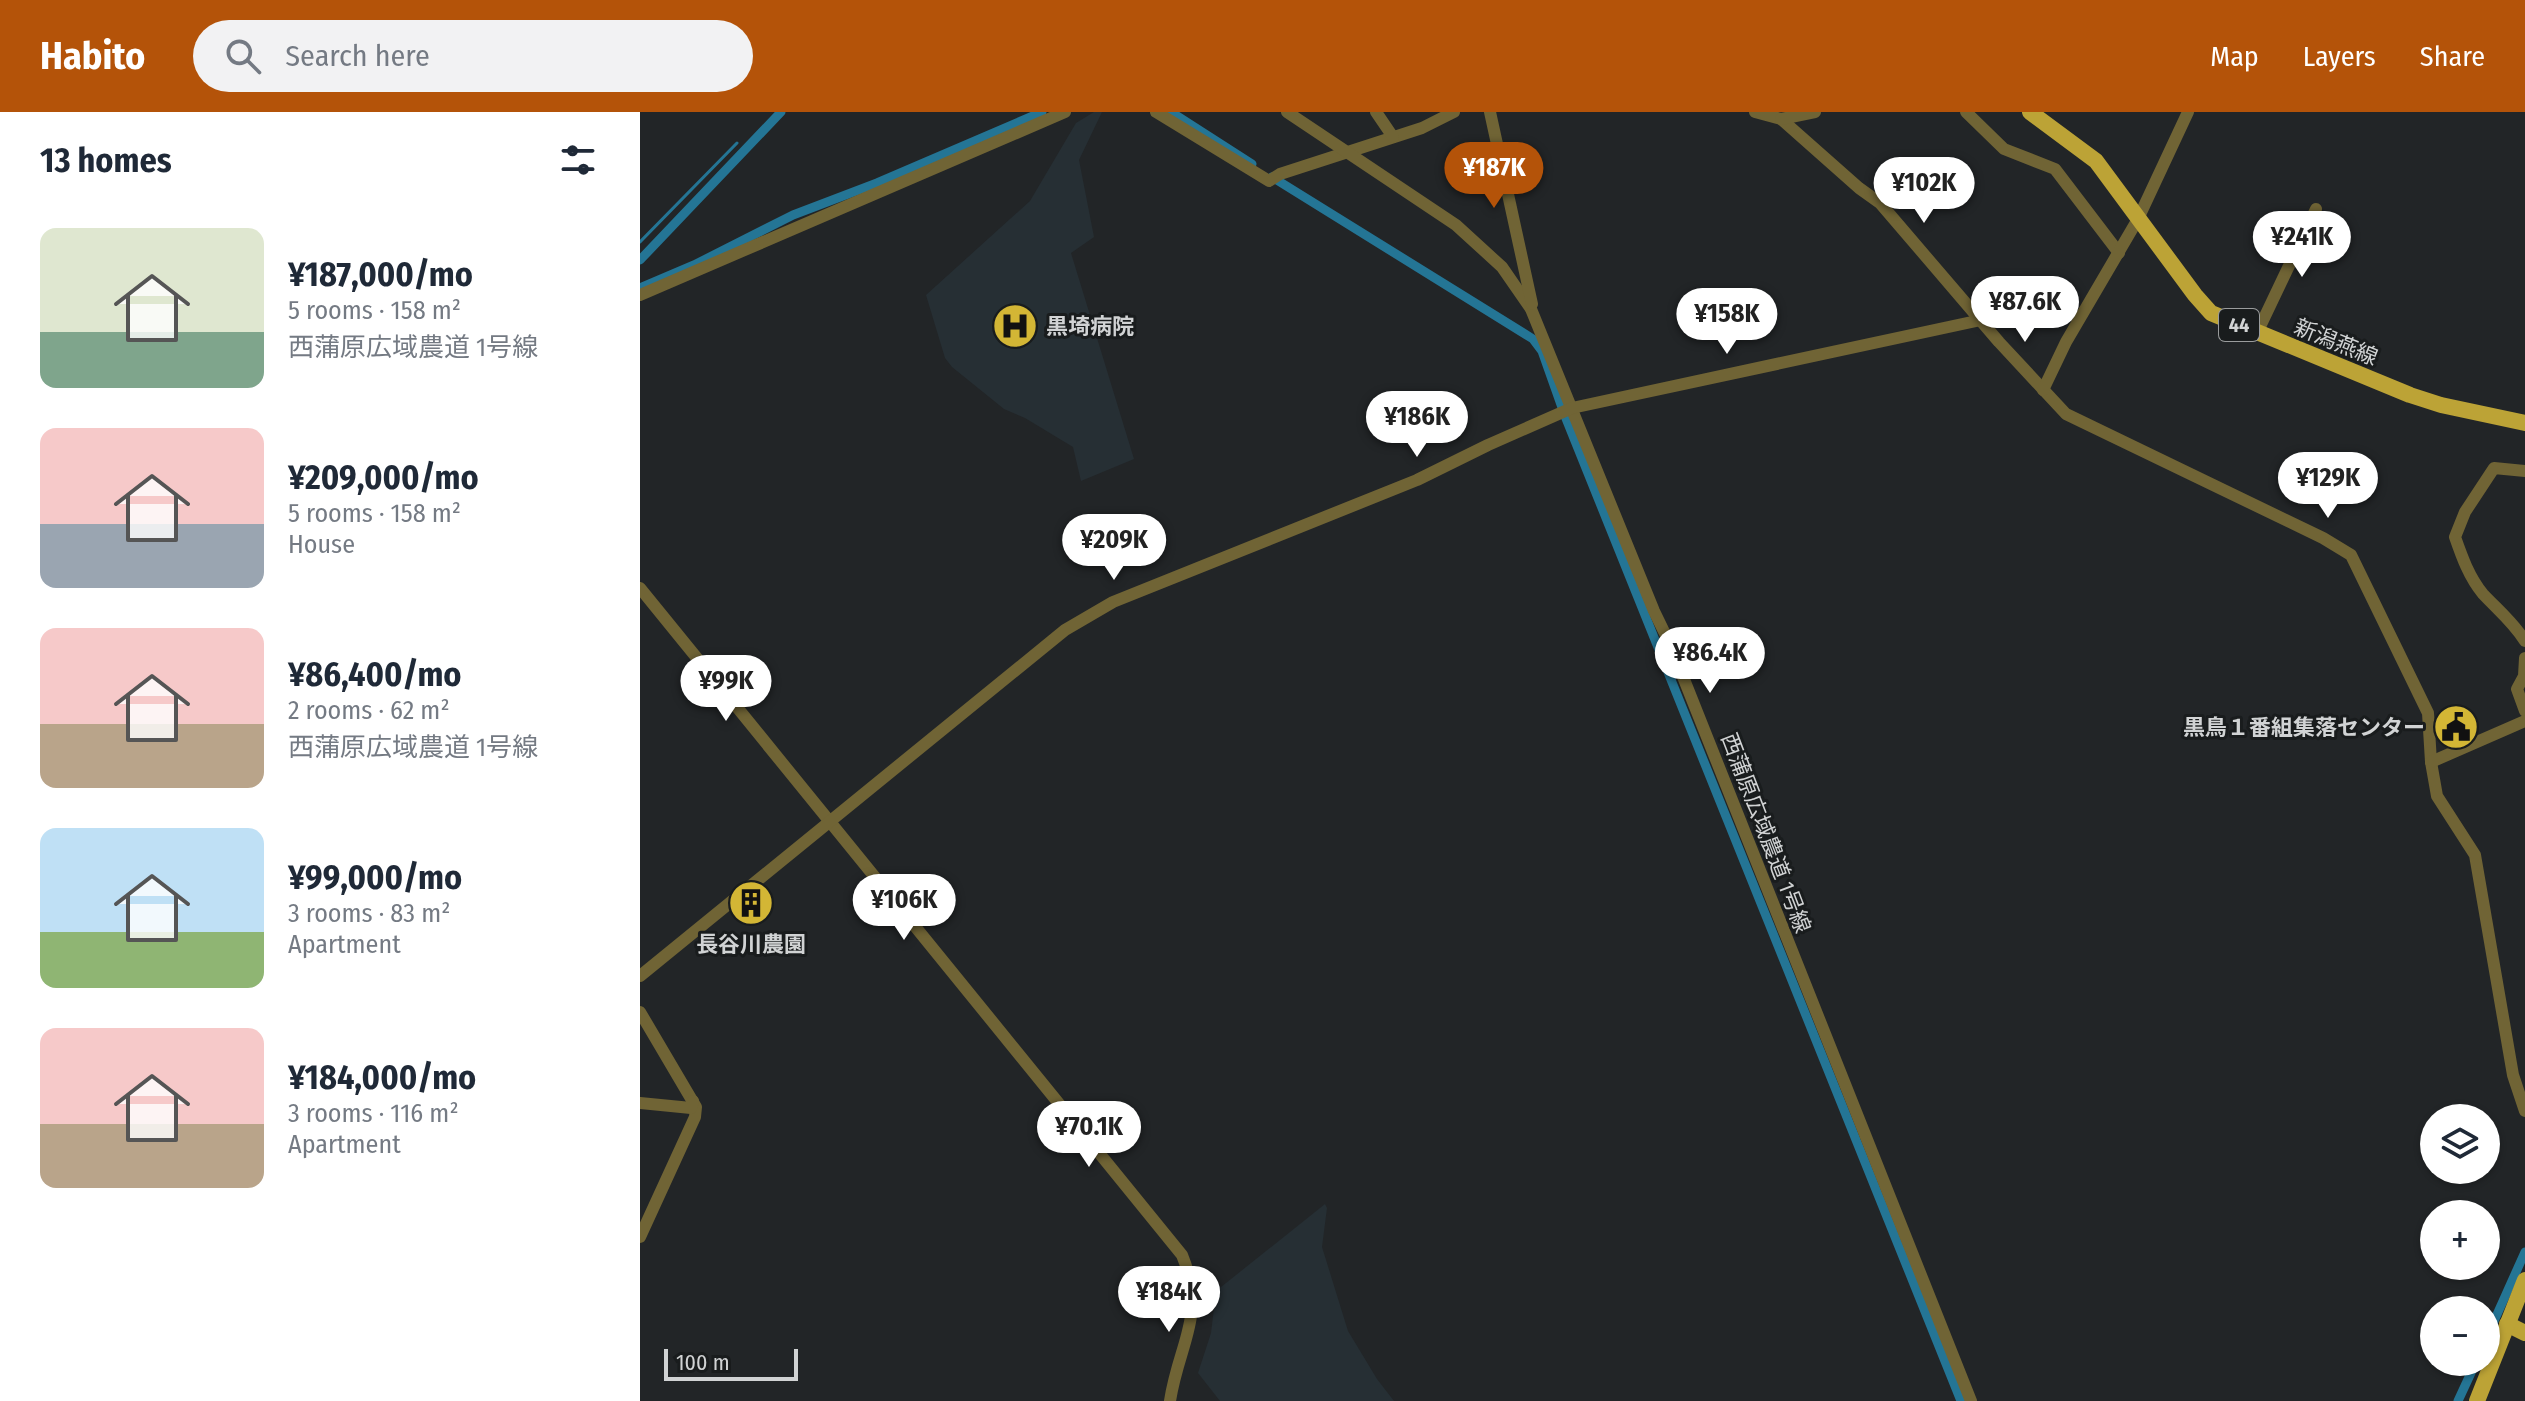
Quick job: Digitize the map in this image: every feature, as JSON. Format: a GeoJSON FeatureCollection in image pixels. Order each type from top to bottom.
{"type":"FeatureCollection","features":[{"type":"Feature","properties":{"kind":"main road","name":"新潟燕線"},"geometry":{"type":"LineString","coordinates":[[2030,112],[2096,161],[2211,313],[2410,395],[2525,423]]}},
{"type":"Feature","properties":{"kind":"main road"},"geometry":{"type":"LineString","coordinates":[[2477,1401],[2525,1280]]}},
{"type":"Feature","properties":{"kind":"main road"},"geometry":{"type":"LineString","coordinates":[[2507,1324],[2525,1333]]}},
{"type":"Feature","properties":{"kind":"street"},"geometry":{"type":"LineString","coordinates":[[640,295],[1065,112]]}},
{"type":"Feature","properties":{"kind":"street"},"geometry":{"type":"LineString","coordinates":[[1156,112],[1269,181],[1280,174],[1422,128],[1454,112]]}},
{"type":"Feature","properties":{"kind":"street","name":"西蒲原広域農道 1号線"},"geometry":{"type":"LineString","coordinates":[[1287,112],[1456,225],[1485,250],[1515,284],[1531,309],[1670,644],[1971,1401]]}},
{"type":"Feature","properties":{"kind":"street"},"geometry":{"type":"LineString","coordinates":[[1376,112],[1393,137]]}},
{"type":"Feature","properties":{"kind":"street"},"geometry":{"type":"LineString","coordinates":[[1490,112],[1525,268],[1531,309]]}},
{"type":"Feature","properties":{"kind":"street"},"geometry":{"type":"LineString","coordinates":[[1755,112],[1781,119],[1880,203],[2066,414],[2323,538],[2351,555],[2428,713],[2437,796],[2475,855],[2512,1069],[2525,1111]]}},
{"type":"Feature","properties":{"kind":"street"},"geometry":{"type":"LineString","coordinates":[[1781,119],[1815,112]]}},
{"type":"Feature","properties":{"kind":"street"},"geometry":{"type":"LineString","coordinates":[[1966,112],[2004,149],[2055,169],[2119,253]]}},
{"type":"Feature","properties":{"kind":"street"},"geometry":{"type":"LineString","coordinates":[[2043,390],[2066,342],[2138,219],[2188,112]]}},
{"type":"Feature","properties":{"kind":"street"},"geometry":{"type":"LineString","coordinates":[[2257,333],[2316,209]]}},
{"type":"Feature","properties":{"kind":"street"},"geometry":{"type":"LineString","coordinates":[[640,976],[1065,630],[1113,602],[1417,480],[1490,443],[1572,408],[1981,320]]}},
{"type":"Feature","properties":{"kind":"street"},"geometry":{"type":"LineString","coordinates":[[2525,471],[2494,468],[2465,512],[2455,537],[2468,573],[2482,593],[2514,623],[2525,641]]}},
{"type":"Feature","properties":{"kind":"street"},"geometry":{"type":"LineString","coordinates":[[640,588],[1182,1255],[1194,1296],[1193,1314],[1173,1380],[1170,1401]]}},
{"type":"Feature","properties":{"kind":"street"},"geometry":{"type":"LineString","coordinates":[[2525,658],[2524,676],[2517,689],[2525,711]]}},
{"type":"Feature","properties":{"kind":"street"},"geometry":{"type":"LineString","coordinates":[[2431,762],[2525,721]]}},
{"type":"Feature","properties":{"kind":"street"},"geometry":{"type":"LineString","coordinates":[[640,1012],[696,1107],[695,1117],[640,1237]]}},
{"type":"Feature","properties":{"kind":"street"},"geometry":{"type":"LineString","coordinates":[[640,1103],[691,1108],[693,1101]]}},
{"type":"Feature","properties":{"kind":"shaded area","name":"黒埼病院"},"geometry":{"type":"Polygon","coordinates":[[[1094,112],[1102,112],[1079,160],[1094,237],[1071,253],[1134,459],[1081,481],[1073,447],[1004,409],[952,367],[945,358],[926,295],[1030,201],[1076,123],[1094,112]]]}},
{"type":"Feature","properties":{"kind":"shaded area"},"geometry":{"type":"Polygon","coordinates":[[[1325,1204],[1322,1247],[1348,1331],[1394,1401],[1220,1401],[1198,1373],[1211,1333],[1216,1291],[1325,1204]]]}},
{"type":"Feature","properties":{"kind":"waterway"},"geometry":{"type":"LineString","coordinates":[[640,260],[781,112]]}},
{"type":"Feature","properties":{"kind":"waterway"},"geometry":{"type":"LineString","coordinates":[[640,288],[694,265],[793,215],[877,183],[1042,112]]}},
{"type":"Feature","properties":{"kind":"waterway"},"geometry":{"type":"LineString","coordinates":[[1171,112],[1252,164]]}},
{"type":"Feature","properties":{"kind":"waterway"},"geometry":{"type":"LineString","coordinates":[[640,242],[737,143]]}},
{"type":"Feature","properties":{"kind":"waterway"},"geometry":{"type":"LineString","coordinates":[[1272,177],[1533,339],[1542,351],[1565,416],[1961,1401]]}},
{"type":"Feature","properties":{"kind":"waterway"},"geometry":{"type":"LineString","coordinates":[[2500,1308],[2525,1252]]}},
{"type":"Feature","properties":{"kind":"waterway"},"geometry":{"type":"LineString","coordinates":[[2458,1401],[2470,1376]]}},
{"type":"Feature","properties":{"kind":"place","name":"黒埼病院"},"geometry":{"type":"Point","coordinates":[1015,326]}},
{"type":"Feature","properties":{"kind":"place","name":"黒鳥１番組集落センター"},"geometry":{"type":"Point","coordinates":[2456,727]}},
{"type":"Feature","properties":{"kind":"place","name":"長谷川農園"},"geometry":{"type":"Point","coordinates":[751,903]}}]}
